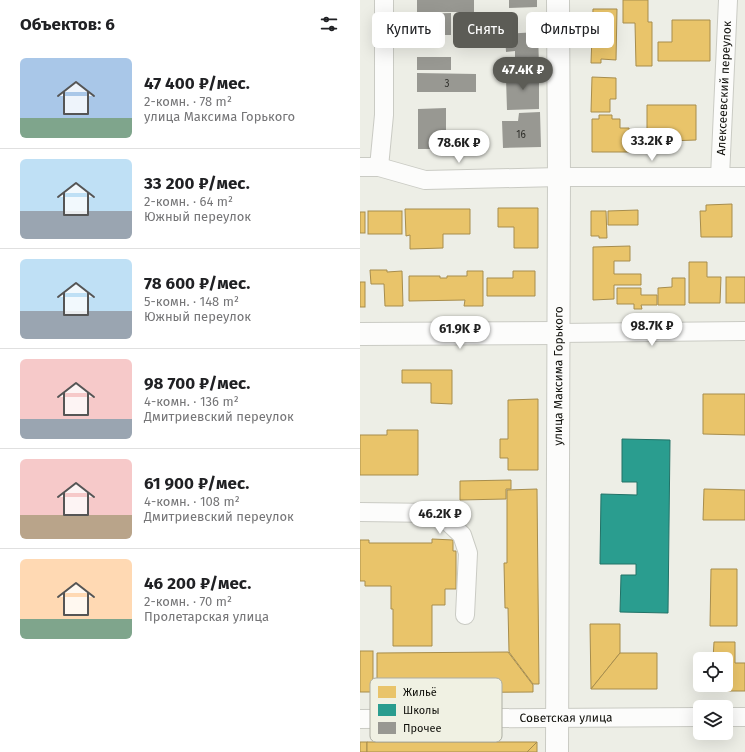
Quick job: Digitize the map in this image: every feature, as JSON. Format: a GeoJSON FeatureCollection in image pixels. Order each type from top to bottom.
{"type":"FeatureCollection","features":[{"type":"Feature","properties":{"kind":"main road","name":"улица Максима Горького"},"geometry":{"type":"LineString","coordinates":[[557,752],[559,333],[558,0]]}},
{"type":"Feature","properties":{"kind":"main road"},"geometry":{"type":"LineString","coordinates":[[360,334],[559,333]]}},
{"type":"Feature","properties":{"kind":"street"},"geometry":{"type":"LineString","coordinates":[[379,167],[384,115],[384,0]]}},
{"type":"Feature","properties":{"kind":"street","name":"Алексеевский переулок"},"geometry":{"type":"LineString","coordinates":[[720,177],[728,0]]}},
{"type":"Feature","properties":{"kind":"street"},"geometry":{"type":"LineString","coordinates":[[360,167],[379,167],[425,180],[559,177],[745,177]]}},
{"type":"Feature","properties":{"kind":"street"},"geometry":{"type":"LineString","coordinates":[[559,333],[745,331]]}},
{"type":"Feature","properties":{"kind":"street"},"geometry":{"type":"LineString","coordinates":[[360,512],[436,513],[462,535],[468,554],[465,614]]}},
{"type":"Feature","properties":{"kind":"street"},"geometry":{"type":"LineString","coordinates":[[733,717],[745,716]]}},
{"type":"Feature","properties":{"kind":"street","name":"Советская улица"},"geometry":{"type":"LineString","coordinates":[[502,718],[693,717]]}},
{"type":"Feature","properties":{"kind":"street","name":"Советская улица"},"geometry":{"type":"LineString","coordinates":[[360,719],[370,719]]}},
{"type":"Feature","properties":{"kind":"building: Жильё"},"geometry":{"type":"Polygon","coordinates":[[[623,0],[648,0],[648,22],[652,22],[652,66],[636,66],[635,23],[623,23],[623,0]]]}},
{"type":"Feature","properties":{"kind":"building: Жильё"},"geometry":{"type":"Polygon","coordinates":[[[593,9],[617,9],[616,60],[601,59],[601,63],[591,63],[592,48],[614,48],[614,12],[593,12],[593,9]]]}},
{"type":"Feature","properties":{"kind":"building: Жильё"},"geometry":{"type":"Polygon","coordinates":[[[672,20],[710,20],[710,61],[658,61],[658,42],[672,42],[672,20]]]}},
{"type":"Feature","properties":{"kind":"building: Жильё"},"geometry":{"type":"Polygon","coordinates":[[[592,77],[616,78],[616,99],[610,99],[610,112],[591,112],[592,77]]]}},
{"type":"Feature","properties":{"kind":"building: Жильё"},"geometry":{"type":"Polygon","coordinates":[[[647,105],[696,105],[696,140],[667,141],[667,148],[647,148],[647,105]]]}},
{"type":"Feature","properties":{"kind":"building: Жильё"},"geometry":{"type":"Polygon","coordinates":[[[599,115],[612,115],[612,119],[620,119],[620,128],[629,128],[630,152],[592,152],[592,119],[599,119],[599,115]]]}},
{"type":"Feature","properties":{"kind":"building: Жильё"},"geometry":{"type":"Polygon","coordinates":[[[732,204],[732,237],[701,237],[700,211],[706,211],[706,205],[732,204]]]}},
{"type":"Feature","properties":{"kind":"building: Жильё"},"geometry":{"type":"Polygon","coordinates":[[[498,208],[538,208],[538,248],[514,248],[514,227],[498,227],[498,208]]]}},
{"type":"Feature","properties":{"kind":"building: Жильё"},"geometry":{"type":"Polygon","coordinates":[[[405,209],[470,209],[470,234],[443,234],[443,248],[410,249],[410,235],[406,236],[405,209]]]}},
{"type":"Feature","properties":{"kind":"building: Жильё"},"geometry":{"type":"Polygon","coordinates":[[[638,210],[638,225],[608,225],[608,211],[638,210]]]}},
{"type":"Feature","properties":{"kind":"building: Жильё"},"geometry":{"type":"Polygon","coordinates":[[[368,211],[402,211],[402,234],[368,234],[368,211]]]}},
{"type":"Feature","properties":{"kind":"building: Жильё"},"geometry":{"type":"Polygon","coordinates":[[[591,211],[606,211],[607,238],[591,236],[591,211]]]}},
{"type":"Feature","properties":{"kind":"building: Жильё"},"geometry":{"type":"Polygon","coordinates":[[[360,212],[365,212],[365,233],[360,233],[360,212]]]}},
{"type":"Feature","properties":{"kind":"building: Жильё"},"geometry":{"type":"Polygon","coordinates":[[[630,246],[630,261],[614,261],[614,274],[641,274],[641,285],[614,285],[614,299],[593,300],[593,247],[630,246]]]}},
{"type":"Feature","properties":{"kind":"building: Жильё"},"geometry":{"type":"Polygon","coordinates":[[[689,262],[707,262],[707,277],[721,277],[720,303],[689,303],[689,262]]]}},
{"type":"Feature","properties":{"kind":"building: Жильё"},"geometry":{"type":"Polygon","coordinates":[[[370,270],[387,270],[387,272],[402,271],[403,306],[385,306],[384,284],[371,284],[370,270]]]}},
{"type":"Feature","properties":{"kind":"building: Жильё"},"geometry":{"type":"Polygon","coordinates":[[[467,271],[483,271],[483,306],[464,306],[465,300],[409,301],[409,276],[440,276],[440,278],[447,278],[447,276],[467,276],[467,271]]]}},
{"type":"Feature","properties":{"kind":"building: Жильё"},"geometry":{"type":"Polygon","coordinates":[[[513,271],[535,271],[535,296],[487,296],[487,278],[513,278],[513,271]]]}},
{"type":"Feature","properties":{"kind":"building: Жильё"},"geometry":{"type":"Polygon","coordinates":[[[726,277],[745,277],[745,303],[726,303],[726,277]]]}},
{"type":"Feature","properties":{"kind":"building: Жильё"},"geometry":{"type":"Polygon","coordinates":[[[672,278],[685,278],[685,305],[658,305],[658,288],[672,287],[672,278]]]}},
{"type":"Feature","properties":{"kind":"building: Жильё"},"geometry":{"type":"Polygon","coordinates":[[[360,282],[365,282],[365,307],[360,307],[360,282]]]}},
{"type":"Feature","properties":{"kind":"building: Жильё"},"geometry":{"type":"Polygon","coordinates":[[[617,288],[641,288],[641,295],[657,295],[657,305],[641,305],[642,309],[634,309],[634,304],[617,304],[617,288]]]}},
{"type":"Feature","properties":{"kind":"building: Жильё"},"geometry":{"type":"Polygon","coordinates":[[[402,370],[452,370],[452,404],[431,403],[431,383],[402,383],[402,370]]]}},
{"type":"Feature","properties":{"kind":"building: Жильё"},"geometry":{"type":"Polygon","coordinates":[[[703,394],[745,394],[745,435],[703,434],[703,394]]]}},
{"type":"Feature","properties":{"kind":"building: Жильё"},"geometry":{"type":"Polygon","coordinates":[[[538,399],[538,470],[508,470],[508,458],[500,458],[500,439],[508,439],[508,400],[538,399]]]}},
{"type":"Feature","properties":{"kind":"building: Жильё"},"geometry":{"type":"Polygon","coordinates":[[[387,430],[418,430],[418,475],[360,475],[360,435],[387,435],[387,430]]]}},
{"type":"Feature","properties":{"kind":"building: Жильё"},"geometry":{"type":"Polygon","coordinates":[[[511,480],[511,489],[506,489],[506,499],[460,500],[460,481],[511,480]]]}},
{"type":"Feature","properties":{"kind":"building: Жильё"},"geometry":{"type":"Polygon","coordinates":[[[537,489],[539,684],[533,684],[509,652],[508,608],[505,608],[504,563],[507,563],[507,490],[537,489]]]}},
{"type":"Feature","properties":{"kind":"building: Жильё"},"geometry":{"type":"Polygon","coordinates":[[[704,489],[745,490],[745,520],[703,520],[704,489]]]}},
{"type":"Feature","properties":{"kind":"building: Жильё"},"geometry":{"type":"Polygon","coordinates":[[[432,539],[453,540],[453,551],[456,551],[456,589],[445,589],[445,605],[432,605],[432,646],[393,646],[393,609],[391,609],[391,586],[365,586],[365,581],[360,581],[360,540],[369,540],[369,543],[432,543],[432,539]]]}},
{"type":"Feature","properties":{"kind":"building: Жильё"},"geometry":{"type":"Polygon","coordinates":[[[711,569],[737,569],[737,626],[710,626],[711,569]]]}},
{"type":"Feature","properties":{"kind":"building: Жильё"},"geometry":{"type":"Polygon","coordinates":[[[590,624],[620,624],[620,653],[591,689],[590,624]]]}},
{"type":"Feature","properties":{"kind":"building: Жильё"},"geometry":{"type":"Polygon","coordinates":[[[714,642],[735,642],[735,663],[745,663],[745,691],[733,691],[733,652],[713,652],[714,642]]]}},
{"type":"Feature","properties":{"kind":"building: Жильё"},"geometry":{"type":"Polygon","coordinates":[[[360,651],[373,651],[373,678],[370,678],[370,692],[360,692],[360,651]]]}},
{"type":"Feature","properties":{"kind":"building: Жильё"},"geometry":{"type":"Polygon","coordinates":[[[508,652],[533,685],[533,692],[502,692],[502,678],[377,678],[377,653],[508,652]]]}},
{"type":"Feature","properties":{"kind":"building: Жильё"},"geometry":{"type":"Polygon","coordinates":[[[620,653],[657,653],[657,689],[591,689],[620,653]]]}},
{"type":"Feature","properties":{"kind":"building: Жильё"},"geometry":{"type":"Polygon","coordinates":[[[360,742],[367,742],[367,752],[360,752],[360,742]]]}},
{"type":"Feature","properties":{"kind":"building: Жильё"},"geometry":{"type":"Polygon","coordinates":[[[367,742],[537,742],[527,752],[367,752],[367,742]]]}},
{"type":"Feature","properties":{"kind":"building: Жильё"},"geometry":{"type":"Polygon","coordinates":[[[537,742],[537,752],[527,752],[537,742]]]}},
{"type":"Feature","properties":{"kind":"building: Школы"},"geometry":{"type":"Polygon","coordinates":[[[622,439],[670,440],[668,613],[620,612],[621,575],[636,575],[636,564],[600,564],[601,494],[637,495],[637,482],[622,482],[622,439]]]}},
{"type":"Feature","properties":{"kind":"building: Прочее"},"geometry":{"type":"Polygon","coordinates":[[[417,0],[474,0],[474,12],[417,12],[417,0]]]}},
{"type":"Feature","properties":{"kind":"building: Прочее"},"geometry":{"type":"Polygon","coordinates":[[[509,0],[537,0],[537,7],[509,8],[509,0]]]}},
{"type":"Feature","properties":{"kind":"building: Прочее"},"geometry":{"type":"Polygon","coordinates":[[[445,13],[451,13],[451,35],[445,35],[445,13]]]}},
{"type":"Feature","properties":{"kind":"building: Прочее"},"geometry":{"type":"Polygon","coordinates":[[[518,33],[526,33],[526,48],[538,48],[539,66],[515,67],[515,51],[506,52],[506,48],[518,48],[518,33]]]}},
{"type":"Feature","properties":{"kind":"building: Прочее"},"geometry":{"type":"Polygon","coordinates":[[[417,57],[451,57],[451,70],[417,70],[417,57]]]}},
{"type":"Feature","properties":{"kind":"building: Прочее"},"geometry":{"type":"Polygon","coordinates":[[[519,71],[539,71],[539,109],[507,110],[506,78],[519,78],[519,71]]]}},
{"type":"Feature","properties":{"kind":"building: Прочее"},"geometry":{"type":"Polygon","coordinates":[[[417,73],[476,74],[476,92],[417,92],[417,73]]]}},
{"type":"Feature","properties":{"kind":"building: Прочее"},"geometry":{"type":"Polygon","coordinates":[[[446,108],[446,133],[450,132],[450,149],[418,149],[418,109],[446,108]]]}},
{"type":"Feature","properties":{"kind":"building: Прочее"},"geometry":{"type":"Polygon","coordinates":[[[540,112],[541,147],[503,148],[502,121],[518,121],[519,113],[540,112]]]}}]}
